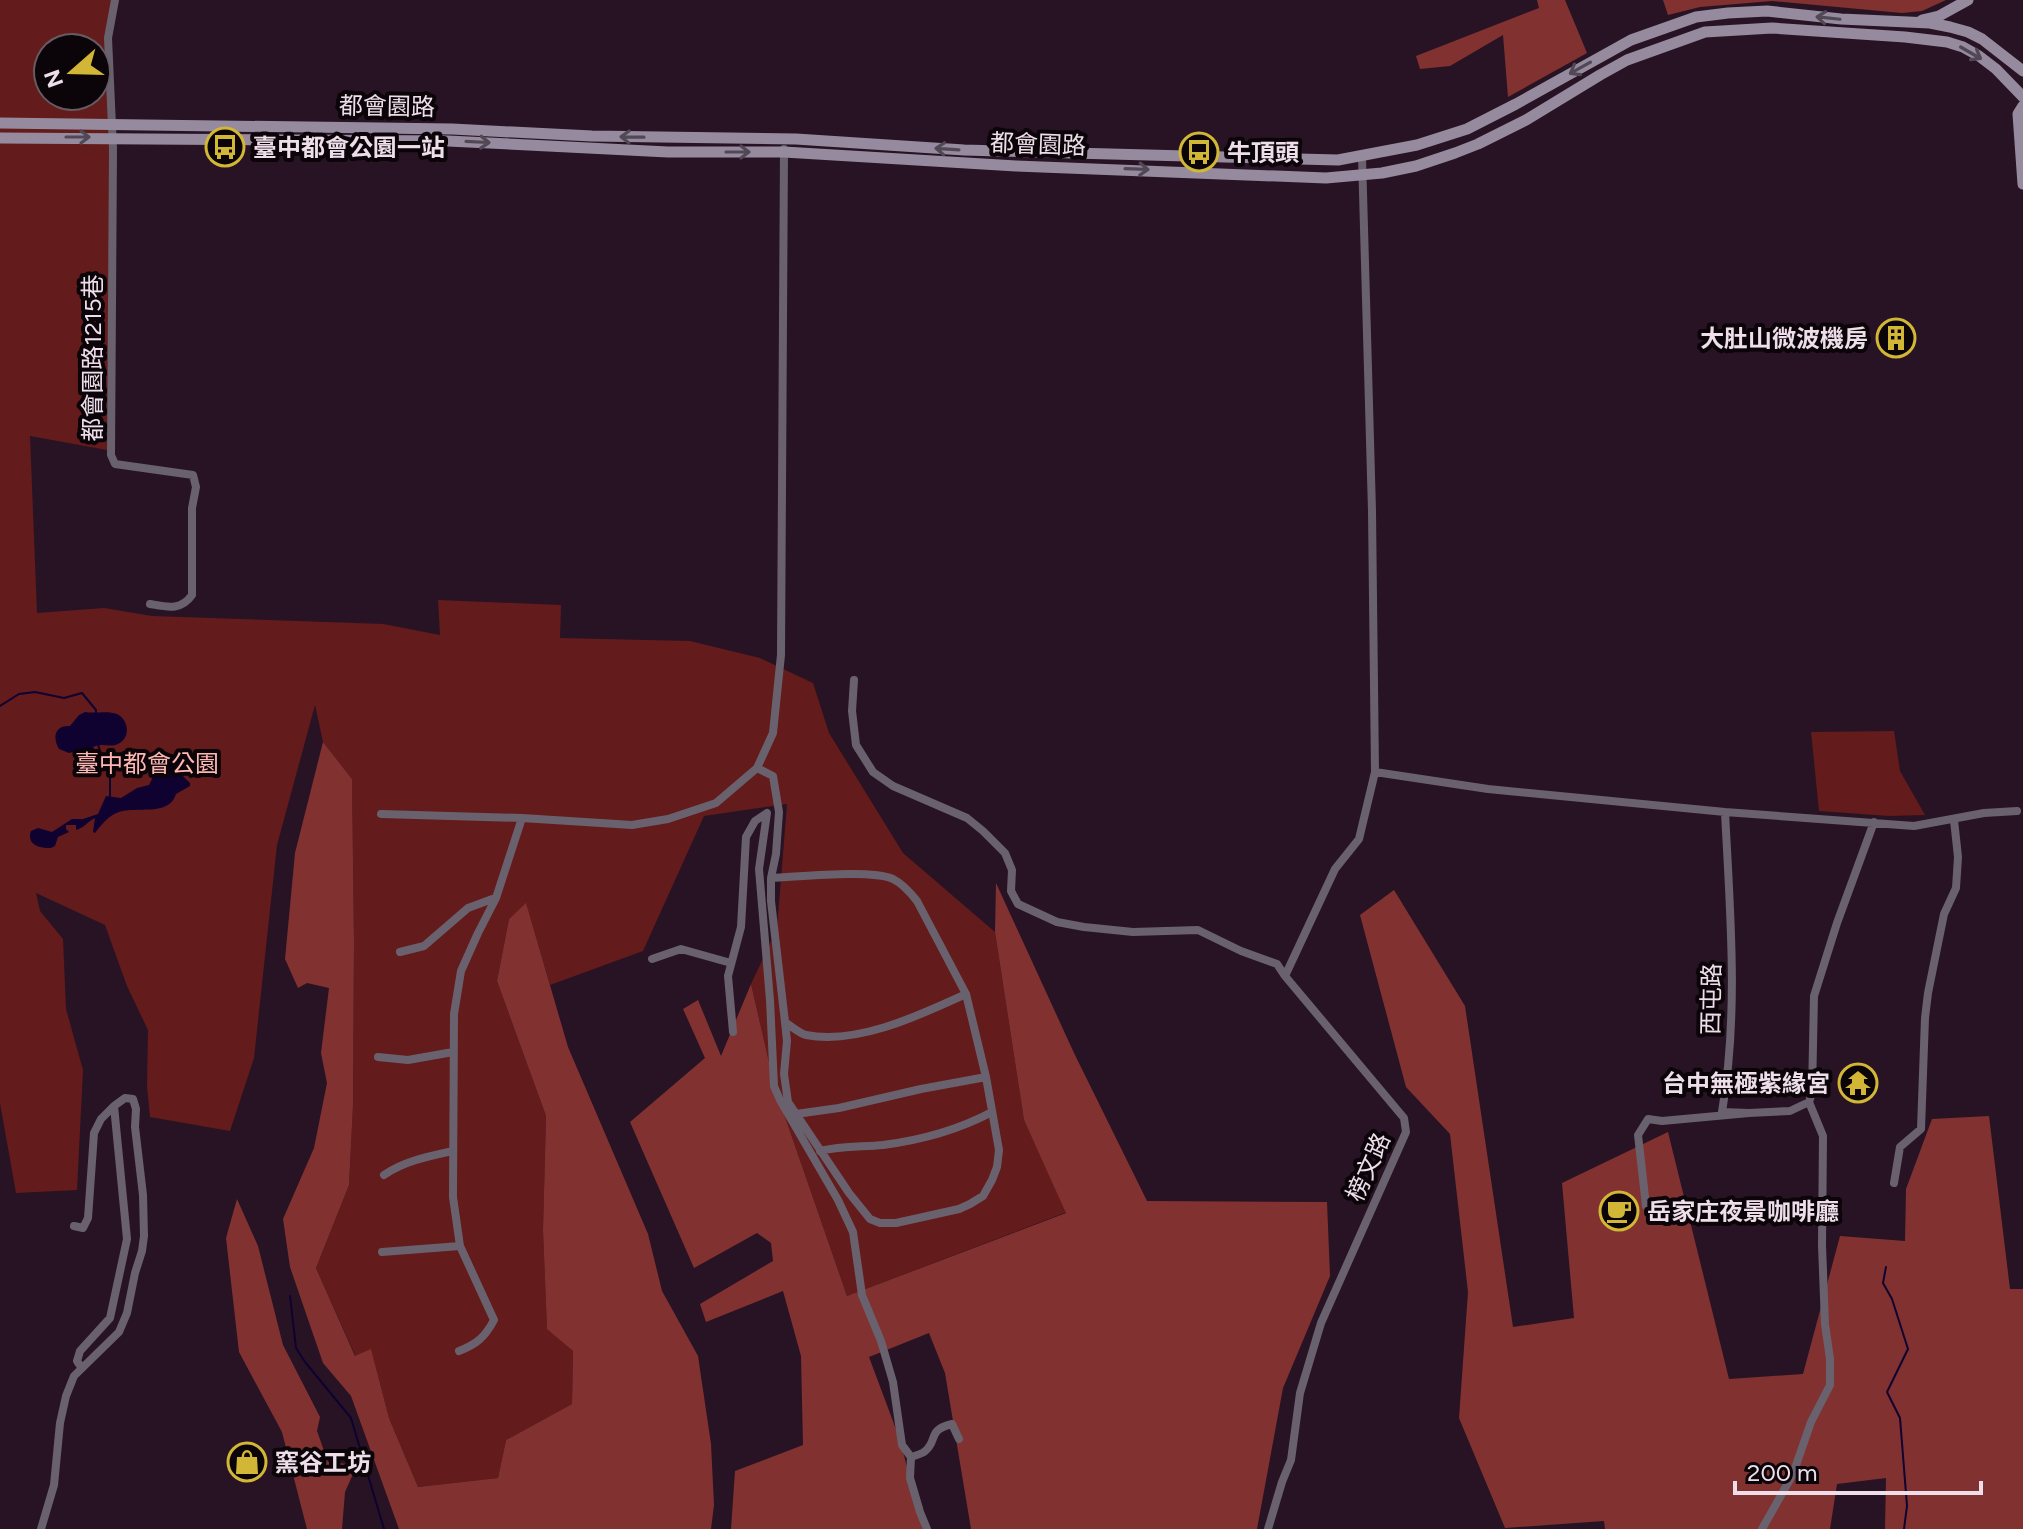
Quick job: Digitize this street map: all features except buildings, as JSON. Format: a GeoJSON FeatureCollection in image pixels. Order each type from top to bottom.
{"type":"FeatureCollection","features":[{"type":"Feature","properties":{"kind":"street"},"geometry":{"type":"LineString","coordinates":[[113,137],[108,38],[115,0]]}},
{"type":"Feature","properties":{"kind":"street"},"geometry":{"type":"LineString","coordinates":[[1906,22],[1939,16],[1968,0]]}},
{"type":"Feature","properties":{"kind":"street","name":"都會園路"},"geometry":{"type":"LineString","coordinates":[[0,123],[113,137],[190,125],[421,129],[783,139],[964,150],[1338,160],[1417,145],[1467,129],[1631,40],[1696,17],[1767,11],[1841,19],[1930,23],[1968,32],[1982,39],[2023,71]]}},
{"type":"Feature","properties":{"kind":"street","name":"都會園路"},"geometry":{"type":"LineString","coordinates":[[0,138],[448,141],[668,152],[784,152],[1016,166],[1326,178],[1416,166],[1478,144],[1526,120],[1627,60],[1705,32],[1772,28],[1947,42],[1979,56],[2023,97]]}},
{"type":"Feature","properties":{"kind":"street"},"geometry":{"type":"LineString","coordinates":[[2023,106],[2018,114],[2023,184]]}},
{"type":"Feature","properties":{"kind":"street"},"geometry":{"type":"LineString","coordinates":[[23,124],[23,137]]}},
{"type":"Feature","properties":{"kind":"street","name":"都會園路1215巷"},"geometry":{"type":"LineString","coordinates":[[113,137],[111,455],[115,464],[193,475],[196,487],[192,508],[192,595],[175,608],[150,604]]}},
{"type":"Feature","properties":{"kind":"street"},"geometry":{"type":"LineString","coordinates":[[381,814],[632,825],[668,819],[716,803],[757,768],[773,733],[781,655],[783,139]]}},
{"type":"Feature","properties":{"kind":"street"},"geometry":{"type":"LineString","coordinates":[[1285,976],[1335,869],[1359,839],[1375,772],[1372,511],[1362,157]]}},
{"type":"Feature","properties":{"kind":"street","name":"榜文路"},"geometry":{"type":"LineString","coordinates":[[854,680],[852,711],[856,745],[873,772],[893,786],[967,818],[983,831],[1005,853],[1012,870],[1011,891],[1018,904],[1057,922],[1084,927],[1133,932],[1198,930],[1277,964],[1404,1118],[1406,1132],[1321,1323],[1300,1393],[1291,1460],[1268,1529]]}},
{"type":"Feature","properties":{"kind":"street"},"geometry":{"type":"LineString","coordinates":[[757,768],[773,776],[779,812],[771,878],[771,901],[787,1041],[784,1074],[788,1102],[870,1219],[880,1223],[896,1223],[959,1209],[983,1196],[997,1167],[999,1150],[986,1077],[966,994],[917,901],[893,879],[866,874],[771,878]]}},
{"type":"Feature","properties":{"kind":"street"},"geometry":{"type":"LineString","coordinates":[[1375,772],[1488,789],[1725,812],[1914,826],[1984,813],[2017,811]]}},
{"type":"Feature","properties":{"kind":"street","name":"西屯路"},"geometry":{"type":"LineString","coordinates":[[1725,812],[1733,979],[1729,1073],[1722,1112],[1749,1113]]}},
{"type":"Feature","properties":{"kind":"street"},"geometry":{"type":"LineString","coordinates":[[733,1032],[728,976],[741,927],[746,837],[755,821],[767,813],[759,869],[774,1086],[853,1232],[862,1295],[881,1341],[893,1382],[902,1445],[911,1457],[910,1478],[927,1529]]}},
{"type":"Feature","properties":{"kind":"street"},"geometry":{"type":"LineString","coordinates":[[459,1351],[476,1344],[486,1335],[494,1320],[460,1246],[453,1197],[454,1014],[461,971],[496,898],[522,818]]}},
{"type":"Feature","properties":{"kind":"street"},"geometry":{"type":"LineString","coordinates":[[1894,1183],[1900,1147],[1921,1129],[1928,993],[1944,914],[1956,888],[1958,857],[1954,820]]}},
{"type":"Feature","properties":{"kind":"street"},"geometry":{"type":"LineString","coordinates":[[1762,1529],[1793,1474],[1811,1422],[1830,1385],[1822,1245],[1823,1136],[1809,1102],[1812,1093],[1814,996],[1874,822]]}},
{"type":"Feature","properties":{"kind":"street"},"geometry":{"type":"LineString","coordinates":[[400,952],[424,946],[468,908],[496,898]]}},
{"type":"Feature","properties":{"kind":"street"},"geometry":{"type":"LineString","coordinates":[[652,959],[681,949],[731,963]]}},
{"type":"Feature","properties":{"kind":"street"},"geometry":{"type":"LineString","coordinates":[[785,1022],[803,1035],[834,1036],[879,1030],[966,994]]}},
{"type":"Feature","properties":{"kind":"street"},"geometry":{"type":"LineString","coordinates":[[378,1057],[408,1060],[453,1052]]}},
{"type":"Feature","properties":{"kind":"street"},"geometry":{"type":"LineString","coordinates":[[796,1114],[986,1077]]}},
{"type":"Feature","properties":{"kind":"street"},"geometry":{"type":"LineString","coordinates":[[41,1529],[54,1485],[66,1396],[81,1367],[119,1332],[127,1313],[144,1236],[133,1099],[125,1098],[114,1106],[101,1119],[94,1133],[88,1218],[83,1228],[74,1226]]}},
{"type":"Feature","properties":{"kind":"street"},"geometry":{"type":"LineString","coordinates":[[1646,1206],[1638,1135],[1648,1119],[1662,1121],[1790,1111],[1809,1102]]}},
{"type":"Feature","properties":{"kind":"street"},"geometry":{"type":"LineString","coordinates":[[81,1367],[77,1361],[80,1351],[110,1318],[127,1239],[114,1106]]}},
{"type":"Feature","properties":{"kind":"street"},"geometry":{"type":"LineString","coordinates":[[820,1151],[883,1145],[943,1134],[992,1112]]}},
{"type":"Feature","properties":{"kind":"street"},"geometry":{"type":"LineString","coordinates":[[384,1175],[425,1158],[453,1151]]}},
{"type":"Feature","properties":{"kind":"street"},"geometry":{"type":"LineString","coordinates":[[382,1252],[460,1246]]}},
{"type":"Feature","properties":{"kind":"street"},"geometry":{"type":"LineString","coordinates":[[911,1457],[924,1452],[935,1431],[942,1426],[952,1424],[959,1439]]}},
{"type":"Feature","properties":{"kind":"green space","name":"臺中都會公園"},"geometry":{"type":"Polygon","coordinates":[[[0,0],[112,0],[112,32],[32,32],[32,112],[111,112],[107,450],[30,436],[37,613],[104,608],[152,616],[383,624],[440,635],[438,600],[561,605],[560,638],[690,641],[760,658],[813,683],[829,733],[903,853],[995,932],[1024,1120],[1067,1212],[847,1296],[775,1088],[751,984],[777,929],[787,804],[704,816],[643,951],[550,985],[526,904],[509,919],[497,981],[546,1116],[543,1230],[547,1328],[573,1351],[572,1404],[506,1440],[498,1478],[418,1487],[389,1418],[371,1350],[356,1357],[316,1268],[349,1185],[354,943],[352,779],[323,742],[315,705],[277,845],[254,1058],[230,1131],[150,1117],[148,1030],[127,986],[105,925],[36,893],[40,911],[63,939],[66,1009],[83,1070],[77,1190],[16,1193],[0,1103],[0,0]]]}},
{"type":"Feature","properties":{"kind":"green space"},"geometry":{"type":"Polygon","coordinates":[[[1894,731],[1900,771],[1925,815],[1819,811],[1811,732],[1894,731]]]}},
{"type":"Feature","properties":{"kind":"shaded area"},"geometry":{"type":"Polygon","coordinates":[[[1537,0],[1565,0],[1587,53],[1508,97],[1503,35],[1450,66],[1420,69],[1416,56],[1539,8],[1537,0]]]}},
{"type":"Feature","properties":{"kind":"shaded area"},"geometry":{"type":"Polygon","coordinates":[[[1663,0],[1946,0],[1922,11],[1902,13],[1772,1],[1700,7],[1668,15],[1663,0]]]}},
{"type":"Feature","properties":{"kind":"shaded area"},"geometry":{"type":"Polygon","coordinates":[[[85,712],[117,714],[126,725],[125,738],[115,745],[93,747],[95,750],[89,755],[81,750],[69,753],[59,749],[55,736],[58,730],[70,726],[85,712]]]}},
{"type":"Feature","properties":{"kind":"shaded area"},"geometry":{"type":"Polygon","coordinates":[[[323,742],[352,779],[353,1105],[349,1185],[316,1268],[355,1356],[371,1349],[389,1418],[418,1487],[498,1478],[506,1440],[572,1404],[573,1351],[547,1329],[543,1230],[546,1116],[497,981],[509,919],[526,903],[568,1047],[648,1234],[662,1291],[698,1356],[711,1444],[714,1505],[711,1529],[399,1529],[351,1396],[323,1363],[290,1267],[283,1219],[314,1148],[327,1083],[321,1053],[329,988],[307,983],[298,988],[285,959],[295,853],[323,742]]]}},
{"type":"Feature","properties":{"kind":"shaded area"},"geometry":{"type":"Polygon","coordinates":[[[172,764],[180,767],[190,786],[176,794],[167,806],[119,812],[95,833],[95,818],[76,830],[76,825],[66,825],[69,832],[58,837],[51,848],[42,848],[30,839],[31,831],[38,828],[52,832],[72,819],[98,814],[106,796],[121,798],[149,785],[157,769],[172,764]]]}},
{"type":"Feature","properties":{"kind":"shaded area"},"geometry":{"type":"Polygon","coordinates":[[[996,883],[1074,1053],[1147,1201],[1327,1202],[1330,1276],[1283,1388],[1257,1529],[971,1529],[945,1373],[929,1333],[869,1357],[900,1440],[923,1529],[731,1529],[735,1471],[803,1445],[801,1356],[783,1291],[706,1322],[700,1304],[773,1261],[771,1243],[757,1233],[694,1268],[630,1122],[705,1058],[683,1009],[698,1000],[721,1056],[751,984],[775,1088],[847,1296],[1066,1213],[1024,1120],[995,932],[996,883]]]}},
{"type":"Feature","properties":{"kind":"shaded area"},"geometry":{"type":"Polygon","coordinates":[[[1394,890],[1465,1006],[1513,1327],[1574,1318],[1562,1183],[1668,1132],[1729,1379],[1803,1374],[1840,1236],[1905,1241],[1906,1189],[1932,1119],[1989,1116],[2010,1289],[2023,1289],[2023,1529],[1885,1529],[1886,1478],[1837,1484],[1830,1529],[1605,1529],[1604,1521],[1505,1528],[1459,1418],[1468,1292],[1450,1134],[1406,1087],[1360,915],[1394,890]]]}},
{"type":"Feature","properties":{"kind":"shaded area"},"geometry":{"type":"Polygon","coordinates":[[[237,1199],[258,1246],[283,1345],[320,1417],[317,1431],[328,1462],[357,1465],[345,1492],[342,1529],[307,1529],[282,1432],[239,1352],[226,1238],[237,1199]]]}},
{"type":"Feature","properties":{"kind":"waterway"},"geometry":{"type":"LineString","coordinates":[[0,706],[19,694],[35,692],[64,698],[82,693],[96,713]]}},
{"type":"Feature","properties":{"kind":"waterway"},"geometry":{"type":"LineString","coordinates":[[98,744],[110,773],[110,796]]}},
{"type":"Feature","properties":{"kind":"waterway"},"geometry":{"type":"LineString","coordinates":[[1886,1267],[1883,1283],[1892,1299],[1908,1349],[1887,1392],[1900,1418],[1907,1506],[1904,1529]]}},
{"type":"Feature","properties":{"kind":"waterway"},"geometry":{"type":"LineString","coordinates":[[290,1296],[296,1348],[351,1418],[384,1529]]}},
{"type":"Feature","properties":{"kind":"place","name":"臺中都會公園一站"},"geometry":{"type":"Point","coordinates":[225,147]}},
{"type":"Feature","properties":{"kind":"place","name":"牛頂頭"},"geometry":{"type":"Point","coordinates":[1199,152]}},
{"type":"Feature","properties":{"kind":"place","name":"大肚山微波機房"},"geometry":{"type":"Point","coordinates":[1896,338]}},
{"type":"Feature","properties":{"kind":"place","name":"台中無極紫緣宮"},"geometry":{"type":"Point","coordinates":[1858,1083]}},
{"type":"Feature","properties":{"kind":"place","name":"岳家庄夜景咖啡廳"},"geometry":{"type":"Point","coordinates":[1619,1211]}},
{"type":"Feature","properties":{"kind":"place","name":"窯谷工坊"},"geometry":{"type":"Point","coordinates":[247,1462]}}]}
